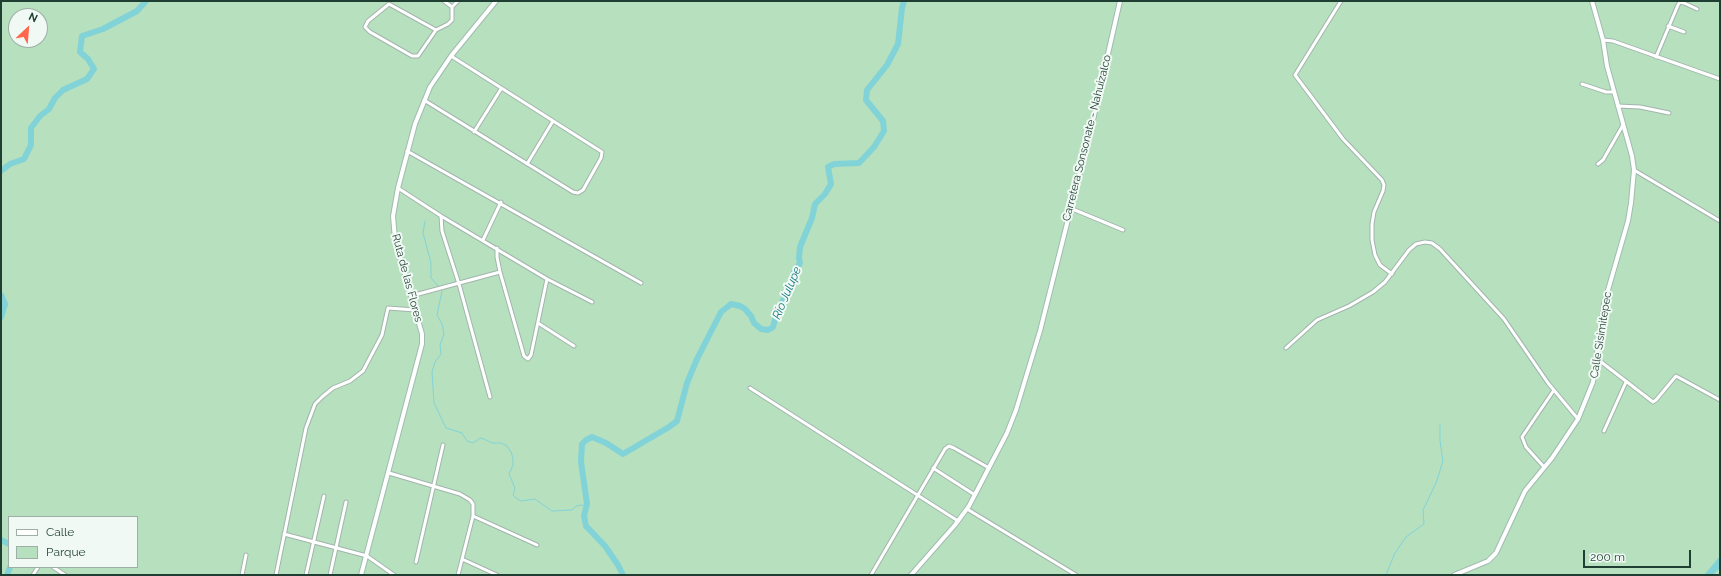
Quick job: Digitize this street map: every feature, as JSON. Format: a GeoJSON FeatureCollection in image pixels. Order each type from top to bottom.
{"type":"FeatureCollection","features":[{"type":"Feature","properties":{"kind":"street"},"geometry":{"type":"LineString","coordinates":[[393,1],[366,24],[365,27],[370,32],[415,57],[420,54],[436,30],[448,24],[452,20],[452,8],[458,1]]}},
{"type":"Feature","properties":{"kind":"street"},"geometry":{"type":"LineString","coordinates":[[444,1],[452,8]]}},
{"type":"Feature","properties":{"kind":"street","name":"Ruta de las Flores"},"geometry":{"type":"LineString","coordinates":[[361,575],[422,344],[422,334],[395,239],[393,226],[393,216],[398,188],[415,124],[424,100],[436,77],[451,56],[496,1]]}},
{"type":"Feature","properties":{"kind":"street","name":"Carretera Sonsonate - Nahuizalco"},"geometry":{"type":"LineString","coordinates":[[911,575],[958,521],[976,495],[1007,433],[1016,410],[1029,369],[1053,275],[1120,1]]}},
{"type":"Feature","properties":{"kind":"street"},"geometry":{"type":"LineString","coordinates":[[1341,1],[1295,75],[1343,138],[1382,180],[1384,185],[1373,218],[1372,240],[1375,255],[1380,265],[1392,274]]}},
{"type":"Feature","properties":{"kind":"street","name":"Calle Sisimitepec"},"geometry":{"type":"LineString","coordinates":[[1454,575],[1488,561],[1496,553],[1525,491],[1556,454],[1578,419],[1590,393],[1593,382],[1604,304],[1632,203],[1634,170],[1632,156],[1614,92],[1603,40],[1592,1]]}},
{"type":"Feature","properties":{"kind":"street"},"geometry":{"type":"LineString","coordinates":[[1656,57],[1668,26],[1680,2],[1697,9]]}},
{"type":"Feature","properties":{"kind":"street"},"geometry":{"type":"LineString","coordinates":[[389,4],[436,30]]}},
{"type":"Feature","properties":{"kind":"street"},"geometry":{"type":"LineString","coordinates":[[1668,26],[1684,32]]}},
{"type":"Feature","properties":{"kind":"street"},"geometry":{"type":"LineString","coordinates":[[1603,40],[1612,41],[1720,79]]}},
{"type":"Feature","properties":{"kind":"street"},"geometry":{"type":"LineString","coordinates":[[424,100],[572,192],[578,193],[583,190],[601,158],[602,152],[451,56]]}},
{"type":"Feature","properties":{"kind":"street"},"geometry":{"type":"LineString","coordinates":[[1582,84],[1606,92],[1614,92]]}},
{"type":"Feature","properties":{"kind":"street"},"geometry":{"type":"LineString","coordinates":[[474,132],[501,89]]}},
{"type":"Feature","properties":{"kind":"street"},"geometry":{"type":"LineString","coordinates":[[1618,106],[1640,107],[1669,113]]}},
{"type":"Feature","properties":{"kind":"street"},"geometry":{"type":"LineString","coordinates":[[527,164],[553,121]]}},
{"type":"Feature","properties":{"kind":"street"},"geometry":{"type":"LineString","coordinates":[[1598,164],[1603,160],[1623,126]]}},
{"type":"Feature","properties":{"kind":"street"},"geometry":{"type":"LineString","coordinates":[[407,150],[501,202],[641,283]]}},
{"type":"Feature","properties":{"kind":"street"},"geometry":{"type":"LineString","coordinates":[[1634,170],[1720,221]]}},
{"type":"Feature","properties":{"kind":"street"},"geometry":{"type":"LineString","coordinates":[[398,188],[441,216],[547,279],[592,302]]}},
{"type":"Feature","properties":{"kind":"street"},"geometry":{"type":"LineString","coordinates":[[483,240],[501,202]]}},
{"type":"Feature","properties":{"kind":"street"},"geometry":{"type":"LineString","coordinates":[[1070,208],[1123,230]]}},
{"type":"Feature","properties":{"kind":"street"},"geometry":{"type":"LineString","coordinates":[[441,216],[442,231],[459,284],[490,397]]}},
{"type":"Feature","properties":{"kind":"street"},"geometry":{"type":"LineString","coordinates":[[1286,348],[1317,320],[1349,306],[1373,292],[1392,274],[1409,250],[1416,244],[1425,242],[1432,243],[1440,249],[1504,319],[1554,390],[1578,419]]}},
{"type":"Feature","properties":{"kind":"street"},"geometry":{"type":"LineString","coordinates":[[497,248],[497,258],[500,272],[524,356],[528,359],[531,355],[547,279]]}},
{"type":"Feature","properties":{"kind":"street"},"geometry":{"type":"LineString","coordinates":[[411,296],[500,272]]}},
{"type":"Feature","properties":{"kind":"street"},"geometry":{"type":"LineString","coordinates":[[276,575],[306,428],[315,404],[333,388],[350,381],[363,371],[382,335],[388,308],[415,310]]}},
{"type":"Feature","properties":{"kind":"street"},"geometry":{"type":"LineString","coordinates":[[538,323],[574,346]]}},
{"type":"Feature","properties":{"kind":"street"},"geometry":{"type":"LineString","coordinates":[[1596,358],[1653,402],[1676,376],[1720,400]]}},
{"type":"Feature","properties":{"kind":"street"},"geometry":{"type":"LineString","coordinates":[[1604,431],[1626,382]]}},
{"type":"Feature","properties":{"kind":"street"},"geometry":{"type":"LineString","coordinates":[[750,388],[958,521]]}},
{"type":"Feature","properties":{"kind":"street"},"geometry":{"type":"LineString","coordinates":[[1544,468],[1526,447],[1522,437],[1554,390]]}},
{"type":"Feature","properties":{"kind":"street"},"geometry":{"type":"LineString","coordinates":[[416,562],[443,445]]}},
{"type":"Feature","properties":{"kind":"street"},"geometry":{"type":"LineString","coordinates":[[871,575],[917,494],[949,446],[989,468]]}},
{"type":"Feature","properties":{"kind":"street"},"geometry":{"type":"LineString","coordinates":[[933,468],[976,495]]}},
{"type":"Feature","properties":{"kind":"street"},"geometry":{"type":"LineString","coordinates":[[389,473],[460,494],[470,500],[474,509],[473,516],[458,575]]}},
{"type":"Feature","properties":{"kind":"street"},"geometry":{"type":"LineString","coordinates":[[306,575],[324,496]]}},
{"type":"Feature","properties":{"kind":"street"},"geometry":{"type":"LineString","coordinates":[[330,575],[346,502]]}},
{"type":"Feature","properties":{"kind":"street"},"geometry":{"type":"LineString","coordinates":[[967,509],[1076,575]]}},
{"type":"Feature","properties":{"kind":"street"},"geometry":{"type":"LineString","coordinates":[[473,516],[537,545]]}},
{"type":"Feature","properties":{"kind":"street"},"geometry":{"type":"LineString","coordinates":[[284,534],[367,556],[394,575]]}},
{"type":"Feature","properties":{"kind":"street"},"geometry":{"type":"LineString","coordinates":[[242,575],[246,555]]}},
{"type":"Feature","properties":{"kind":"street"},"geometry":{"type":"LineString","coordinates":[[462,559],[498,575]]}},
{"type":"Feature","properties":{"kind":"street"},"geometry":{"type":"LineString","coordinates":[[54,568],[65,575]]}},
{"type":"Feature","properties":{"kind":"green space"},"geometry":{"type":"Polygon","coordinates":[[[1,1],[1720,1],[1720,575],[1,575],[1,1]]]}},
{"type":"Feature","properties":{"kind":"water"},"geometry":{"type":"Polygon","coordinates":[[[1720,556],[1720,568],[1713,575],[1704,575],[1720,556]]]}},
{"type":"Feature","properties":{"kind":"waterway"},"geometry":{"type":"LineString","coordinates":[[1,171],[10,164],[24,159],[31,145],[31,128],[40,116],[49,109],[55,98],[63,90],[87,79],[94,69],[88,59],[80,52],[82,36],[103,29],[137,11],[146,1]]}},
{"type":"Feature","properties":{"kind":"waterway","name":"Río Julupe"},"geometry":{"type":"LineString","coordinates":[[623,575],[605,546],[586,526],[584,516],[587,504],[581,462],[582,444],[592,437],[606,443],[623,454],[677,421],[687,383],[697,359],[721,312],[731,304],[745,309],[751,316],[754,323],[761,329],[768,330],[773,327],[777,312],[786,295],[794,272],[800,263],[800,247],[812,218],[815,204],[825,194],[831,184],[828,167],[834,164],[859,163],[874,147],[884,131],[883,121],[866,100],[867,90],[887,65],[898,44],[904,1]]}},
{"type":"Feature","properties":{"kind":"waterway"},"geometry":{"type":"LineString","coordinates":[[425,221],[423,233],[431,263],[431,278],[439,287]]}},
{"type":"Feature","properties":{"kind":"waterway"},"geometry":{"type":"LineString","coordinates":[[442,291],[437,315],[442,324],[444,334],[440,345],[441,354],[435,362],[432,372],[434,403],[446,428],[462,433],[467,441],[473,443],[480,438],[492,443],[501,443],[507,446],[513,458],[513,465],[509,474],[515,488],[513,495],[521,501],[535,499],[552,511],[572,510],[576,506],[587,506]]}},
{"type":"Feature","properties":{"kind":"waterway"},"geometry":{"type":"LineString","coordinates":[[1,295],[5,304],[1,317]]}},
{"type":"Feature","properties":{"kind":"waterway"},"geometry":{"type":"LineString","coordinates":[[1386,575],[1395,553],[1406,537],[1424,524],[1423,510],[1436,483],[1443,461],[1440,441],[1440,425]]}},
{"type":"Feature","properties":{"kind":"waterway"},"geometry":{"type":"LineString","coordinates":[[1,540],[8,544]]}},
{"type":"Feature","properties":{"kind":"waterway"},"geometry":{"type":"LineString","coordinates":[[7,575],[10,568]]}}]}
